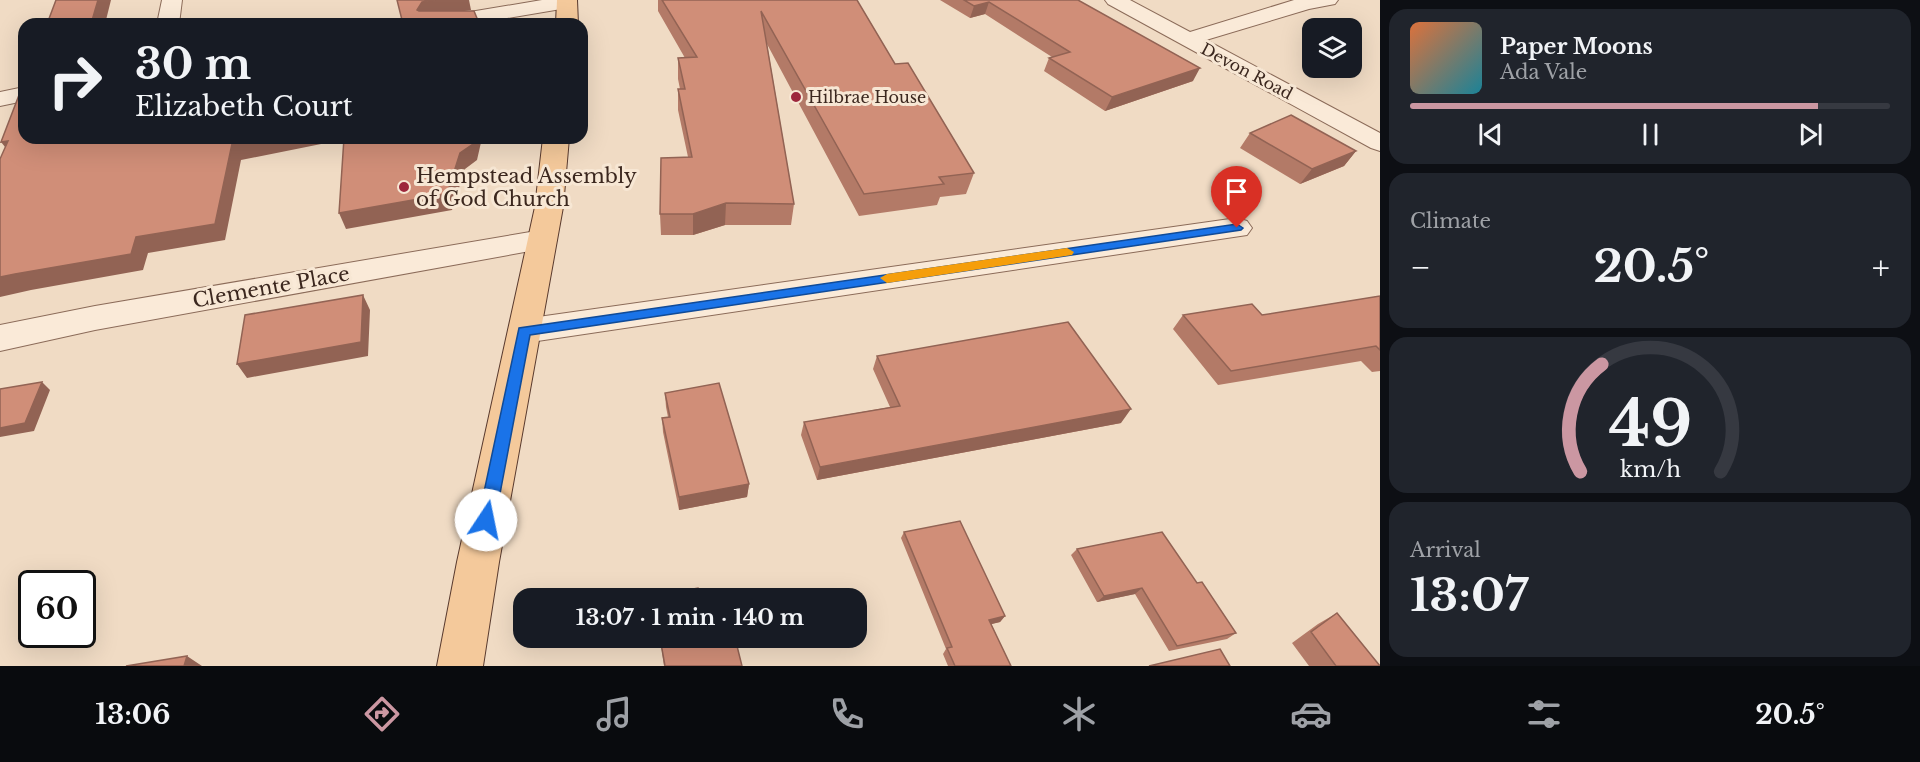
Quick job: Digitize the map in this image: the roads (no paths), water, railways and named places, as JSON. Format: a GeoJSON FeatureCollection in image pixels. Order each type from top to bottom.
{"type":"FeatureCollection","features":[{"type":"Feature","properties":{"kind":"main road"},"geometry":{"type":"LineString","coordinates":[[567,1],[567,18]]}},
{"type":"Feature","properties":{"kind":"main road"},"geometry":{"type":"LineString","coordinates":[[460,666],[549,207],[555,144]]}},
{"type":"Feature","properties":{"kind":"street"},"geometry":{"type":"LineString","coordinates":[[169,18],[172,0]]}},
{"type":"Feature","properties":{"kind":"street","name":"Devon Road"},"geometry":{"type":"LineString","coordinates":[[1114,0],[1380,143]]}},
{"type":"Feature","properties":{"kind":"street"},"geometry":{"type":"LineString","coordinates":[[1188,39],[1306,3],[1329,0]]}},
{"type":"Feature","properties":{"kind":"street"},"geometry":{"type":"LineString","coordinates":[[469,18],[567,1]]}},
{"type":"Feature","properties":{"kind":"street"},"geometry":{"type":"LineString","coordinates":[[0,99],[18,95]]}},
{"type":"Feature","properties":{"kind":"street"},"geometry":{"type":"LineString","coordinates":[[524,331],[1237,228]]}},
{"type":"Feature","properties":{"kind":"street","name":"Clemente Place"},"geometry":{"type":"LineString","coordinates":[[0,338],[95,318],[542,240]]}},
{"type":"Feature","properties":{"kind":"place","name":"Hilbrae House"},"geometry":{"type":"Point","coordinates":[796,97]}},
{"type":"Feature","properties":{"kind":"place","name":"Hempstead Assembly of God Church"},"geometry":{"type":"Point","coordinates":[404,187]}}]}
